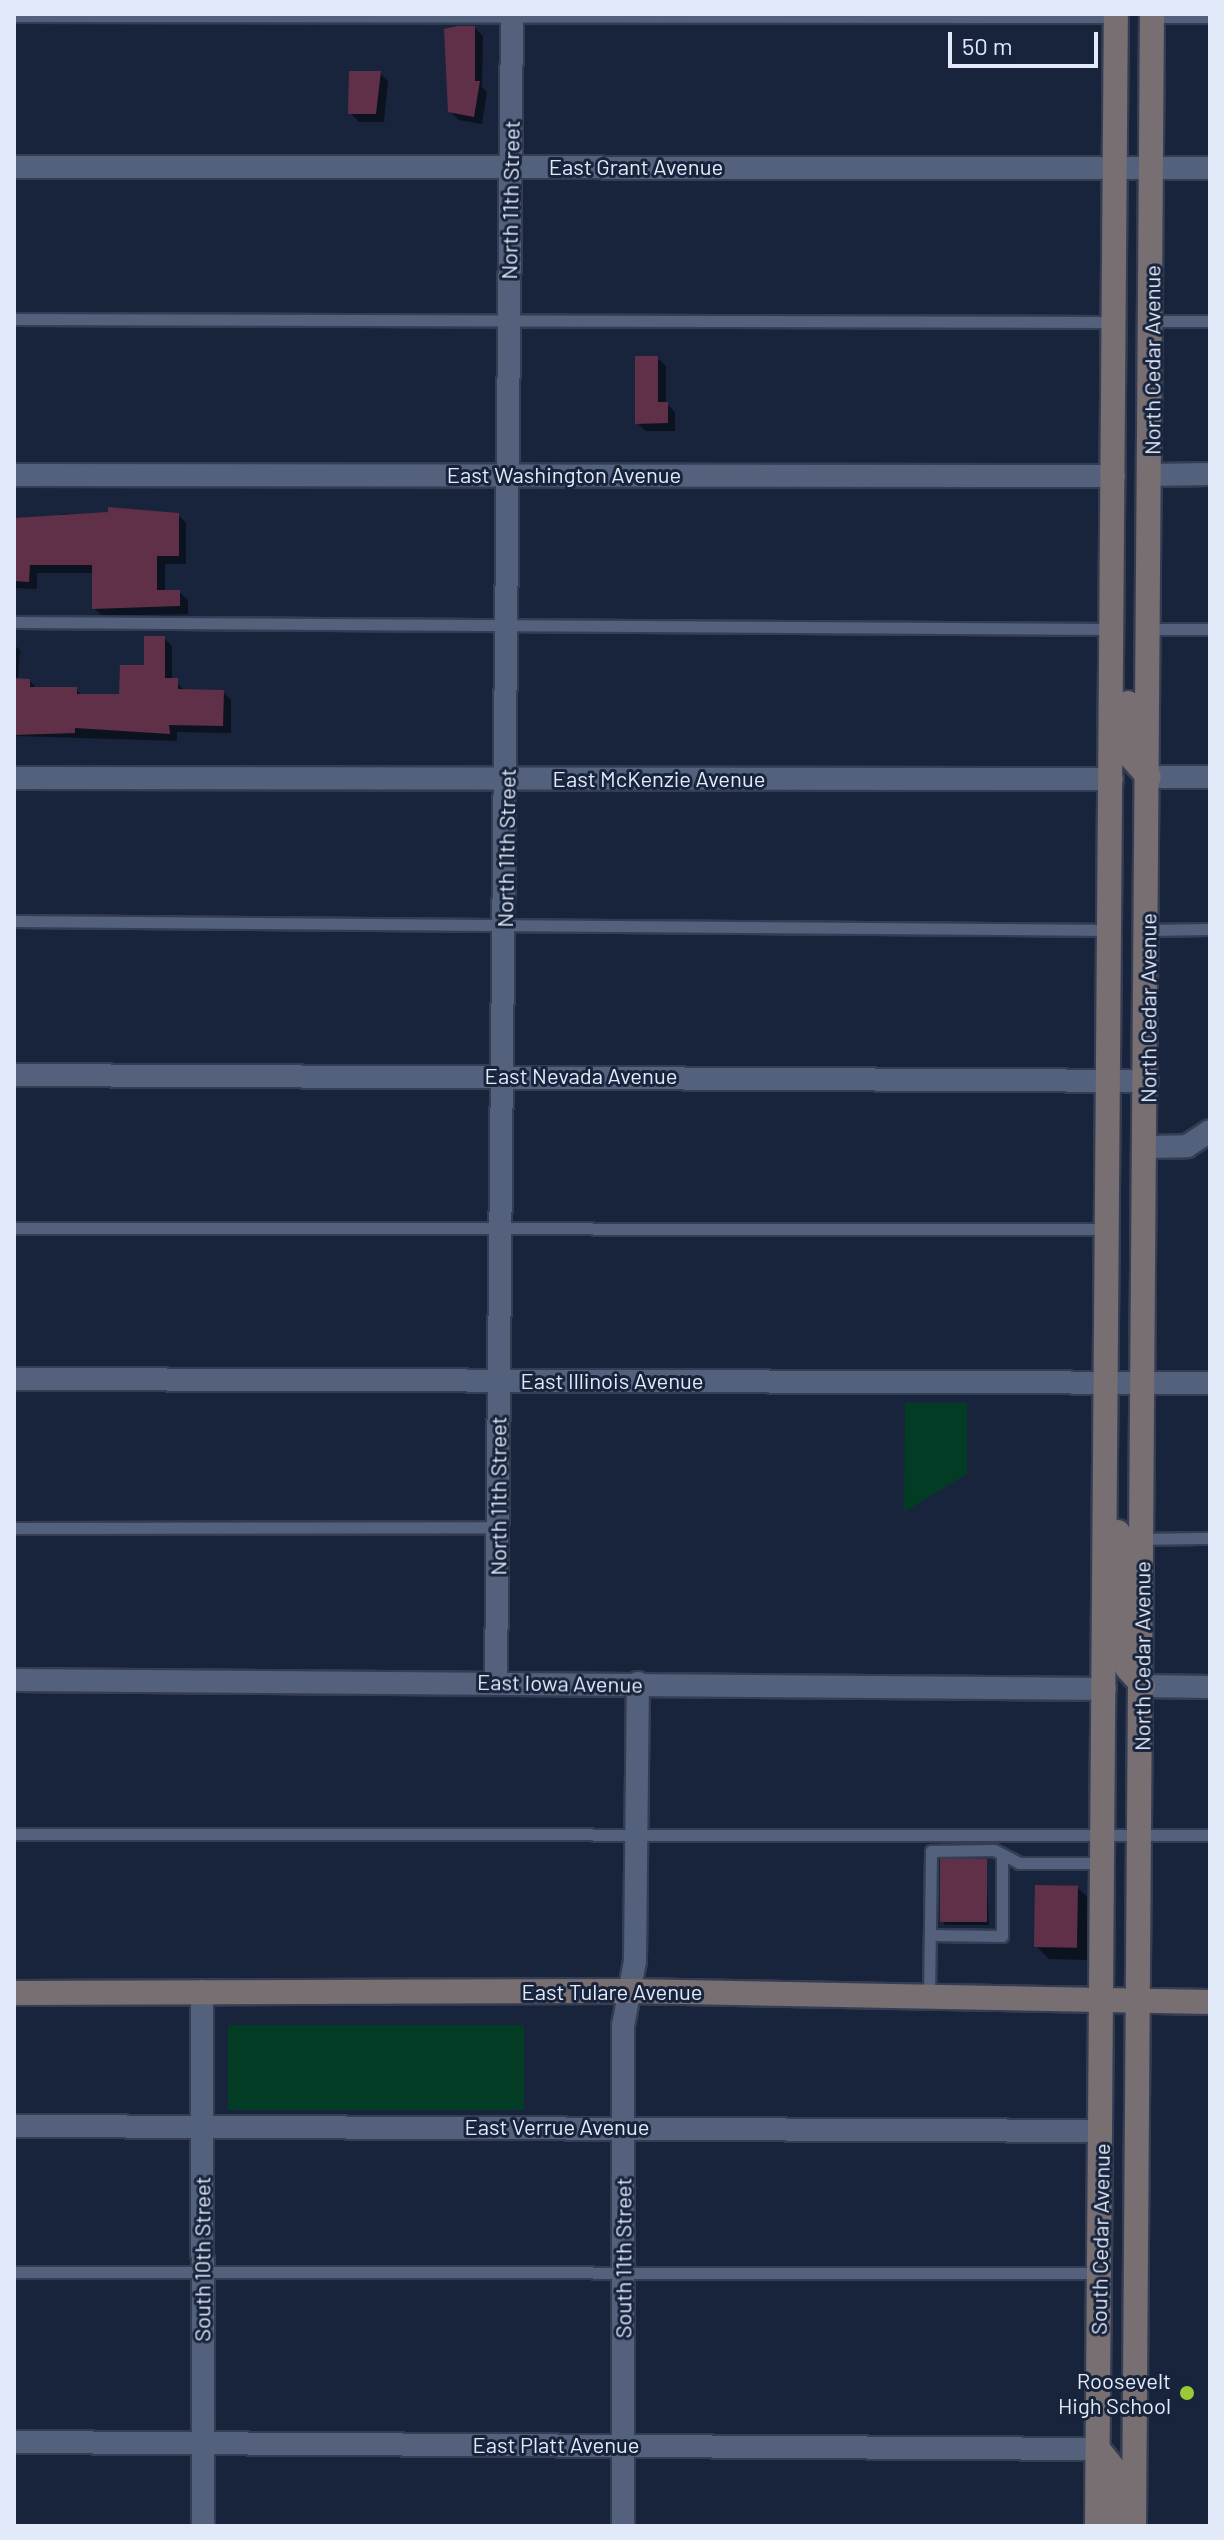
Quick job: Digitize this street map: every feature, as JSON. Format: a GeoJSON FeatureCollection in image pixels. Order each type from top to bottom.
{"type":"FeatureCollection","features":[{"type":"Feature","properties":{"kind":"main road","name":"North Cedar Avenue"},"geometry":{"type":"LineString","coordinates":[[1102,2001],[1112,930],[1116,16]]}},
{"type":"Feature","properties":{"kind":"main road","name":"North Cedar Avenue"},"geometry":{"type":"LineString","coordinates":[[1139,2002],[1148,1147],[1152,16]]}},
{"type":"Feature","properties":{"kind":"main road"},"geometry":{"type":"LineString","coordinates":[[1112,629],[1128,664],[1128,754],[1149,777]]}},
{"type":"Feature","properties":{"kind":"main road"},"geometry":{"type":"LineString","coordinates":[[1112,779],[1132,805],[1133,907],[1148,930]]}},
{"type":"Feature","properties":{"kind":"main road"},"geometry":{"type":"LineString","coordinates":[[1108,1470],[1124,1569],[1127,1668],[1143,1686]]}},
{"type":"Feature","properties":{"kind":"main road","name":"East Tulare Avenue"},"geometry":{"type":"LineString","coordinates":[[14,1993],[630,1991],[1210,2002]]}},
{"type":"Feature","properties":{"kind":"main road","name":"South Cedar Avenue"},"geometry":{"type":"LineString","coordinates":[[1097,2526],[1102,2001]]}},
{"type":"Feature","properties":{"kind":"main road","name":"South Cedar Avenue"},"geometry":{"type":"LineString","coordinates":[[1134,2526],[1139,2002]]}},
{"type":"Feature","properties":{"kind":"main road"},"geometry":{"type":"LineString","coordinates":[[1098,2449],[1115,2470],[1117,2526]]}},
{"type":"Feature","properties":{"kind":"street","name":"North 11th Street"},"geometry":{"type":"LineString","coordinates":[[496,1682],[508,779],[505,475],[512,15]]}},
{"type":"Feature","properties":{"kind":"street","name":"East Grant Avenue"},"geometry":{"type":"LineString","coordinates":[[14,167],[1210,168]]}},
{"type":"Feature","properties":{"kind":"street"},"geometry":{"type":"LineString","coordinates":[[1151,475],[1210,474]]}},
{"type":"Feature","properties":{"kind":"street","name":"East Washington Avenue"},"geometry":{"type":"LineString","coordinates":[[14,475],[1114,476]]}},
{"type":"Feature","properties":{"kind":"street"},"geometry":{"type":"LineString","coordinates":[[1149,777],[1210,777]]}},
{"type":"Feature","properties":{"kind":"street","name":"East McKenzie Avenue"},"geometry":{"type":"LineString","coordinates":[[14,778],[1112,779]]}},
{"type":"Feature","properties":{"kind":"street","name":"East Nevada Avenue"},"geometry":{"type":"LineString","coordinates":[[14,1075],[503,1075],[1147,1081]]}},
{"type":"Feature","properties":{"kind":"street"},"geometry":{"type":"LineString","coordinates":[[1148,1147],[1187,1146],[1210,1131]]}},
{"type":"Feature","properties":{"kind":"street","name":"East Illinois Avenue"},"geometry":{"type":"LineString","coordinates":[[14,1379],[1210,1383]]}},
{"type":"Feature","properties":{"kind":"street","name":"East Iowa Avenue"},"geometry":{"type":"LineString","coordinates":[[14,1680],[1105,1689]]}},
{"type":"Feature","properties":{"kind":"street"},"geometry":{"type":"LineString","coordinates":[[630,1991],[635,1961],[638,1683]]}},
{"type":"Feature","properties":{"kind":"street"},"geometry":{"type":"LineString","coordinates":[[1143,1686],[1210,1687]]}},
{"type":"Feature","properties":{"kind":"street","name":"South 10th Street"},"geometry":{"type":"LineString","coordinates":[[202,1991],[203,2526]]}},
{"type":"Feature","properties":{"kind":"street","name":"South 11th Street"},"geometry":{"type":"LineString","coordinates":[[623,2526],[623,2026],[630,1991]]}},
{"type":"Feature","properties":{"kind":"street","name":"East Verrue Avenue"},"geometry":{"type":"LineString","coordinates":[[14,2126],[1101,2131]]}},
{"type":"Feature","properties":{"kind":"street","name":"East Platt Avenue"},"geometry":{"type":"LineString","coordinates":[[14,2442],[1098,2449]]}},
{"type":"Feature","properties":{"kind":"lane"},"geometry":{"type":"LineString","coordinates":[[14,16],[1116,16]]}},
{"type":"Feature","properties":{"kind":"lane"},"geometry":{"type":"LineString","coordinates":[[1152,16],[1210,17]]}},
{"type":"Feature","properties":{"kind":"lane"},"geometry":{"type":"LineString","coordinates":[[14,319],[1115,322]]}},
{"type":"Feature","properties":{"kind":"lane"},"geometry":{"type":"LineString","coordinates":[[1152,321],[1210,321]]}},
{"type":"Feature","properties":{"kind":"lane"},"geometry":{"type":"LineString","coordinates":[[14,622],[507,622],[1112,629]]}},
{"type":"Feature","properties":{"kind":"lane"},"geometry":{"type":"LineString","coordinates":[[1149,629],[1210,629]]}},
{"type":"Feature","properties":{"kind":"lane"},"geometry":{"type":"LineString","coordinates":[[14,921],[505,922],[1112,930]]}},
{"type":"Feature","properties":{"kind":"lane"},"geometry":{"type":"LineString","coordinates":[[1148,930],[1210,929]]}},
{"type":"Feature","properties":{"kind":"lane"},"geometry":{"type":"LineString","coordinates":[[14,1228],[1109,1229]]}},
{"type":"Feature","properties":{"kind":"lane"},"geometry":{"type":"LineString","coordinates":[[14,1528],[498,1527]]}},
{"type":"Feature","properties":{"kind":"lane"},"geometry":{"type":"LineString","coordinates":[[1143,1539],[1210,1538]]}},
{"type":"Feature","properties":{"kind":"lane"},"geometry":{"type":"LineString","coordinates":[[14,1834],[1210,1835]]}},
{"type":"Feature","properties":{"kind":"lane"},"geometry":{"type":"LineString","coordinates":[[929,1997],[930,1935],[935,1917],[935,1871],[931,1851],[994,1850],[1019,1863],[1103,1863]]}},
{"type":"Feature","properties":{"kind":"lane"},"geometry":{"type":"LineString","coordinates":[[930,1935],[1002,1936],[1002,1854]]}},
{"type":"Feature","properties":{"kind":"lane"},"geometry":{"type":"LineString","coordinates":[[987,1872],[1002,1872]]}},
{"type":"Feature","properties":{"kind":"lane"},"geometry":{"type":"LineString","coordinates":[[986,1890],[1002,1890]]}},
{"type":"Feature","properties":{"kind":"lane"},"geometry":{"type":"LineString","coordinates":[[986,1918],[1002,1917]]}},
{"type":"Feature","properties":{"kind":"lane"},"geometry":{"type":"LineString","coordinates":[[14,2272],[1099,2273]]}},
{"type":"Feature","properties":{"kind":"green space"},"geometry":{"type":"Polygon","coordinates":[[[905,1403],[967,1403],[967,1474],[904,1512],[905,1403]]]}},
{"type":"Feature","properties":{"kind":"green space"},"geometry":{"type":"Polygon","coordinates":[[[228,2025],[524,2025],[524,2110],[228,2110],[228,2025]]]}},
{"type":"Feature","properties":{"kind":"building"},"geometry":{"type":"Polygon","coordinates":[[[475,26],[475,81],[480,81],[474,117],[448,112],[444,29],[475,26]]]}},
{"type":"Feature","properties":{"kind":"building"},"geometry":{"type":"Polygon","coordinates":[[[349,71],[381,71],[376,114],[348,114],[349,71]]]}},
{"type":"Feature","properties":{"kind":"building"},"geometry":{"type":"Polygon","coordinates":[[[635,356],[658,356],[658,402],[668,402],[668,423],[635,424],[635,356]]]}},
{"type":"Feature","properties":{"kind":"building"},"geometry":{"type":"Polygon","coordinates":[[[108,507],[179,513],[179,556],[157,556],[157,590],[180,590],[180,606],[92,609],[92,565],[30,565],[29,582],[14,581],[14,518],[108,512],[108,507]]]}},
{"type":"Feature","properties":{"kind":"building"},"geometry":{"type":"Polygon","coordinates":[[[144,636],[165,636],[165,678],[178,678],[178,689],[224,690],[223,726],[169,725],[170,734],[75,728],[75,733],[14,735],[14,678],[30,679],[30,687],[77,687],[77,694],[119,694],[120,665],[144,665],[144,636]]]}},
{"type":"Feature","properties":{"kind":"building"},"geometry":{"type":"Polygon","coordinates":[[[940,1859],[987,1859],[987,1922],[940,1922],[940,1859]]]}},
{"type":"Feature","properties":{"kind":"building"},"geometry":{"type":"Polygon","coordinates":[[[1035,1885],[1078,1886],[1077,1948],[1034,1947],[1035,1885]]]}},
{"type":"Feature","properties":{"kind":"place","name":"Roosevelt High School"},"geometry":{"type":"Point","coordinates":[1187,2393]}}]}
